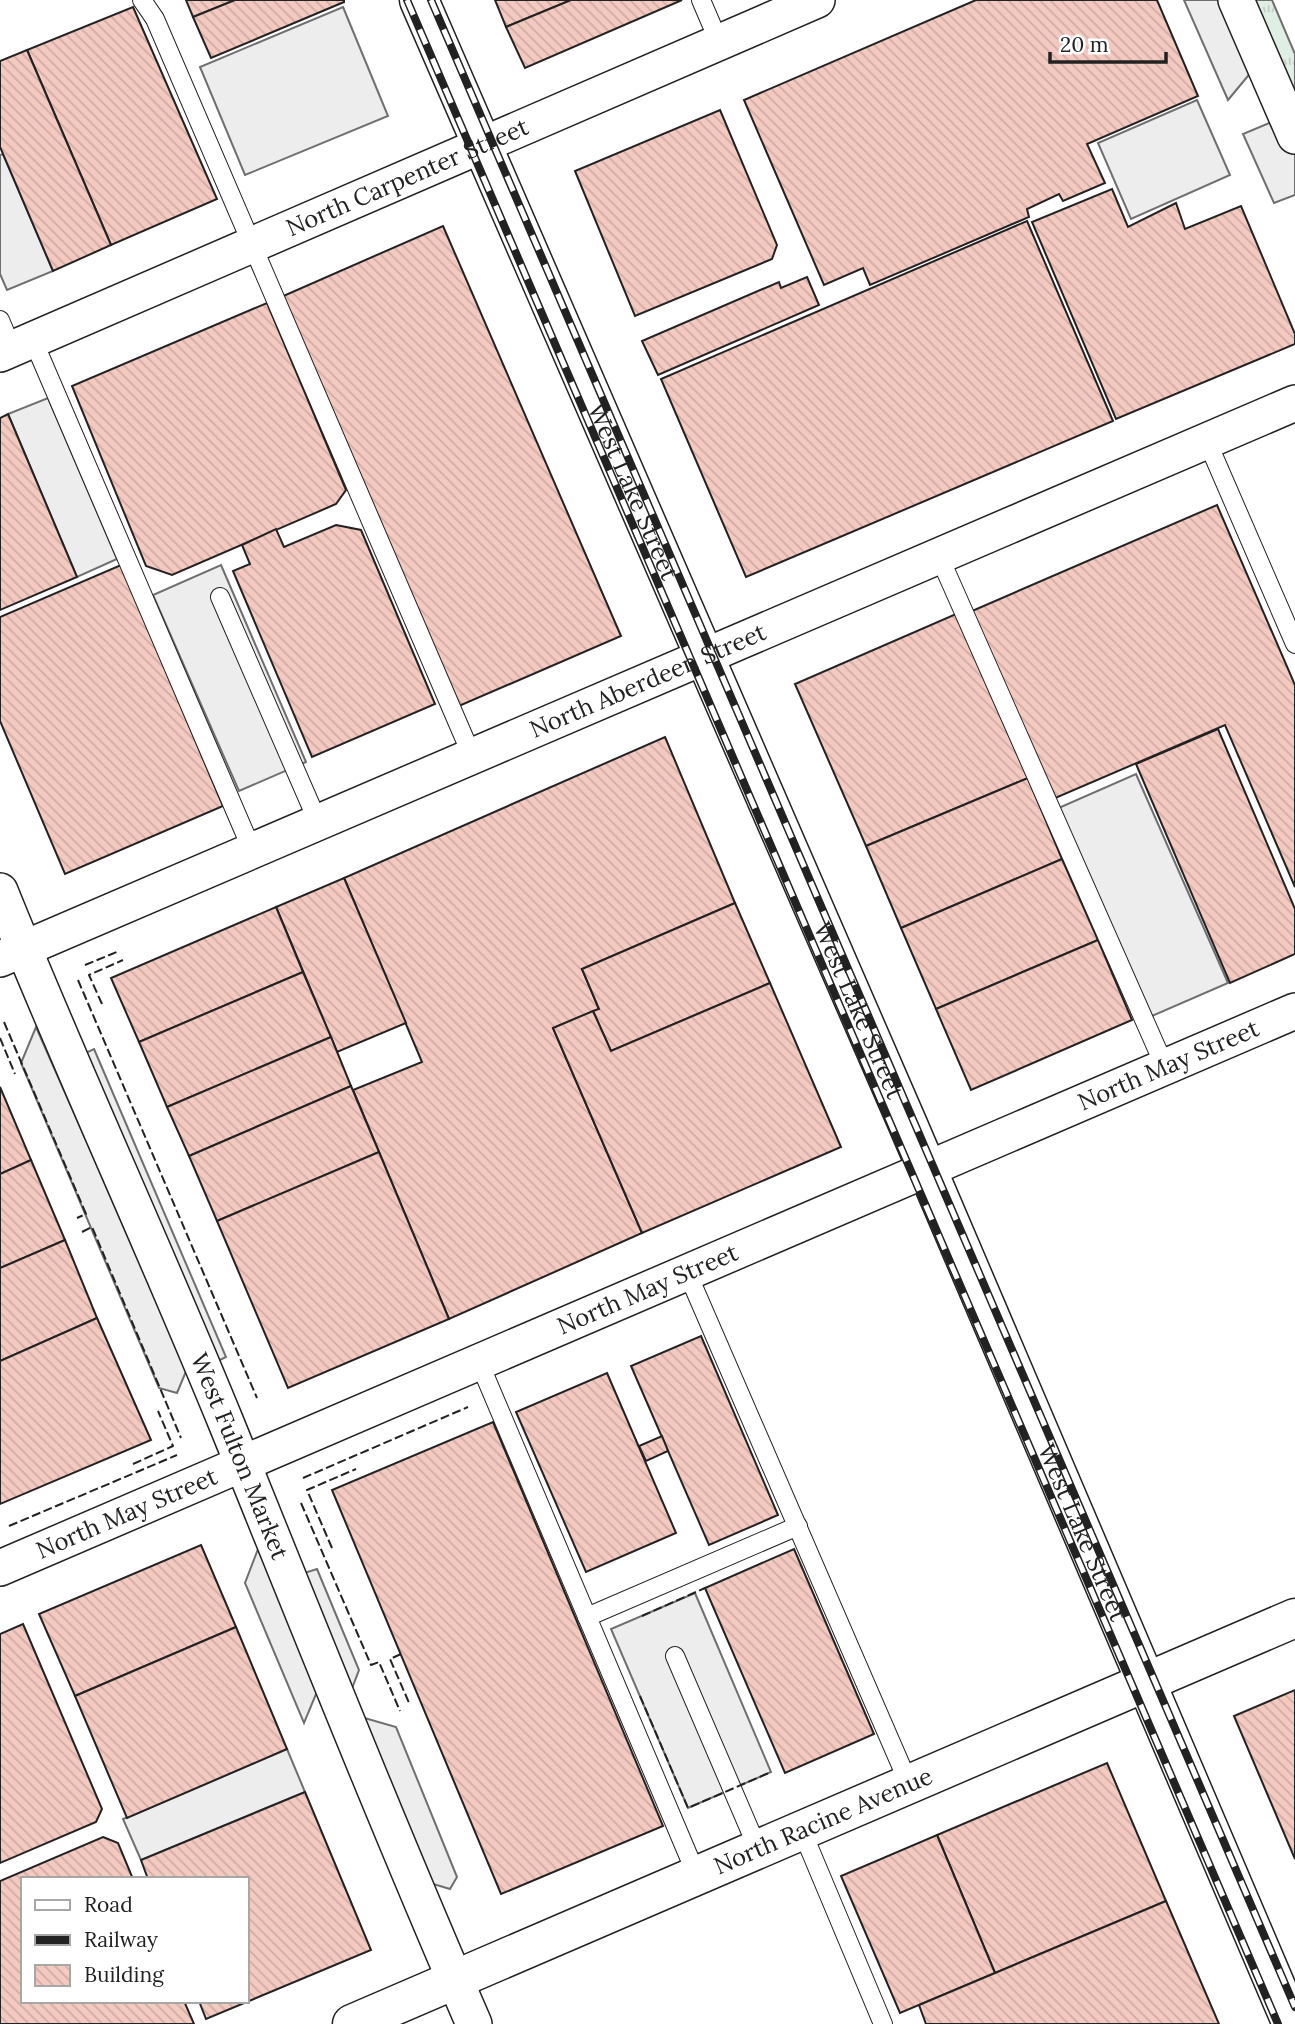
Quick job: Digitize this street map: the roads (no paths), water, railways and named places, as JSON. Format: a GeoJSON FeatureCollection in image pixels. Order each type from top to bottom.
{"type":"FeatureCollection","features":[{"type":"Feature","properties":{"kind":"main road","name":"West Lake Street"},"geometry":{"type":"LineString","coordinates":[[419,0],[1147,1682],[1292,2024]]}},
{"type":"Feature","properties":{"kind":"main road","name":"North Racine Avenue"},"geometry":{"type":"LineString","coordinates":[[352,2024],[1295,1618]]}},
{"type":"Feature","properties":{"kind":"street","name":"North Carpenter Street"},"geometry":{"type":"LineString","coordinates":[[11,341],[253,244],[817,0]]}},
{"type":"Feature","properties":{"kind":"street"},"geometry":{"type":"LineString","coordinates":[[1236,0],[1295,136]]}},
{"type":"Feature","properties":{"kind":"street","name":"North Aberdeen Street"},"geometry":{"type":"LineString","coordinates":[[11,954],[1295,403]]}},
{"type":"Feature","properties":{"kind":"street","name":"West Fulton Market"},"geometry":{"type":"LineString","coordinates":[[0,891],[11,954],[242,1464],[474,2024]]}},
{"type":"Feature","properties":{"kind":"street","name":"North May Street"},"geometry":{"type":"LineString","coordinates":[[0,1568],[1295,1011]]}},
{"type":"Feature","properties":{"kind":"lane"},"geometry":{"type":"LineString","coordinates":[[142,0],[155,19],[472,756]]}},
{"type":"Feature","properties":{"kind":"lane"},"geometry":{"type":"LineString","coordinates":[[701,0],[719,42]]}},
{"type":"Feature","properties":{"kind":"lane"},"geometry":{"type":"LineString","coordinates":[[11,341],[253,850]]}},
{"type":"Feature","properties":{"kind":"lane"},"geometry":{"type":"LineString","coordinates":[[1207,441],[1295,644]]}},
{"type":"Feature","properties":{"kind":"lane"},"geometry":{"type":"LineString","coordinates":[[939,556],[1165,1067]]}},
{"type":"Feature","properties":{"kind":"lane"},"geometry":{"type":"LineString","coordinates":[[220,597],[318,822]]}},
{"type":"Feature","properties":{"kind":"lane"},"geometry":{"type":"LineString","coordinates":[[687,1272],[909,1784]]}},
{"type":"Feature","properties":{"kind":"lane"},"geometry":{"type":"LineString","coordinates":[[479,1362],[697,1876]]}},
{"type":"Feature","properties":{"kind":"lane"},"geometry":{"type":"LineString","coordinates":[[587,1618],[797,1526]]}},
{"type":"Feature","properties":{"kind":"lane"},"geometry":{"type":"LineString","coordinates":[[675,1656],[758,1849]]}},
{"type":"Feature","properties":{"kind":"lane"},"geometry":{"type":"LineString","coordinates":[[802,1831],[883,2024]]}},
{"type":"Feature","properties":{"kind":"railway"},"geometry":{"type":"LineString","coordinates":[[407,0],[1278,2024]]}},
{"type":"Feature","properties":{"kind":"railway"},"geometry":{"type":"LineString","coordinates":[[431,0],[1295,2007]]}}]}
